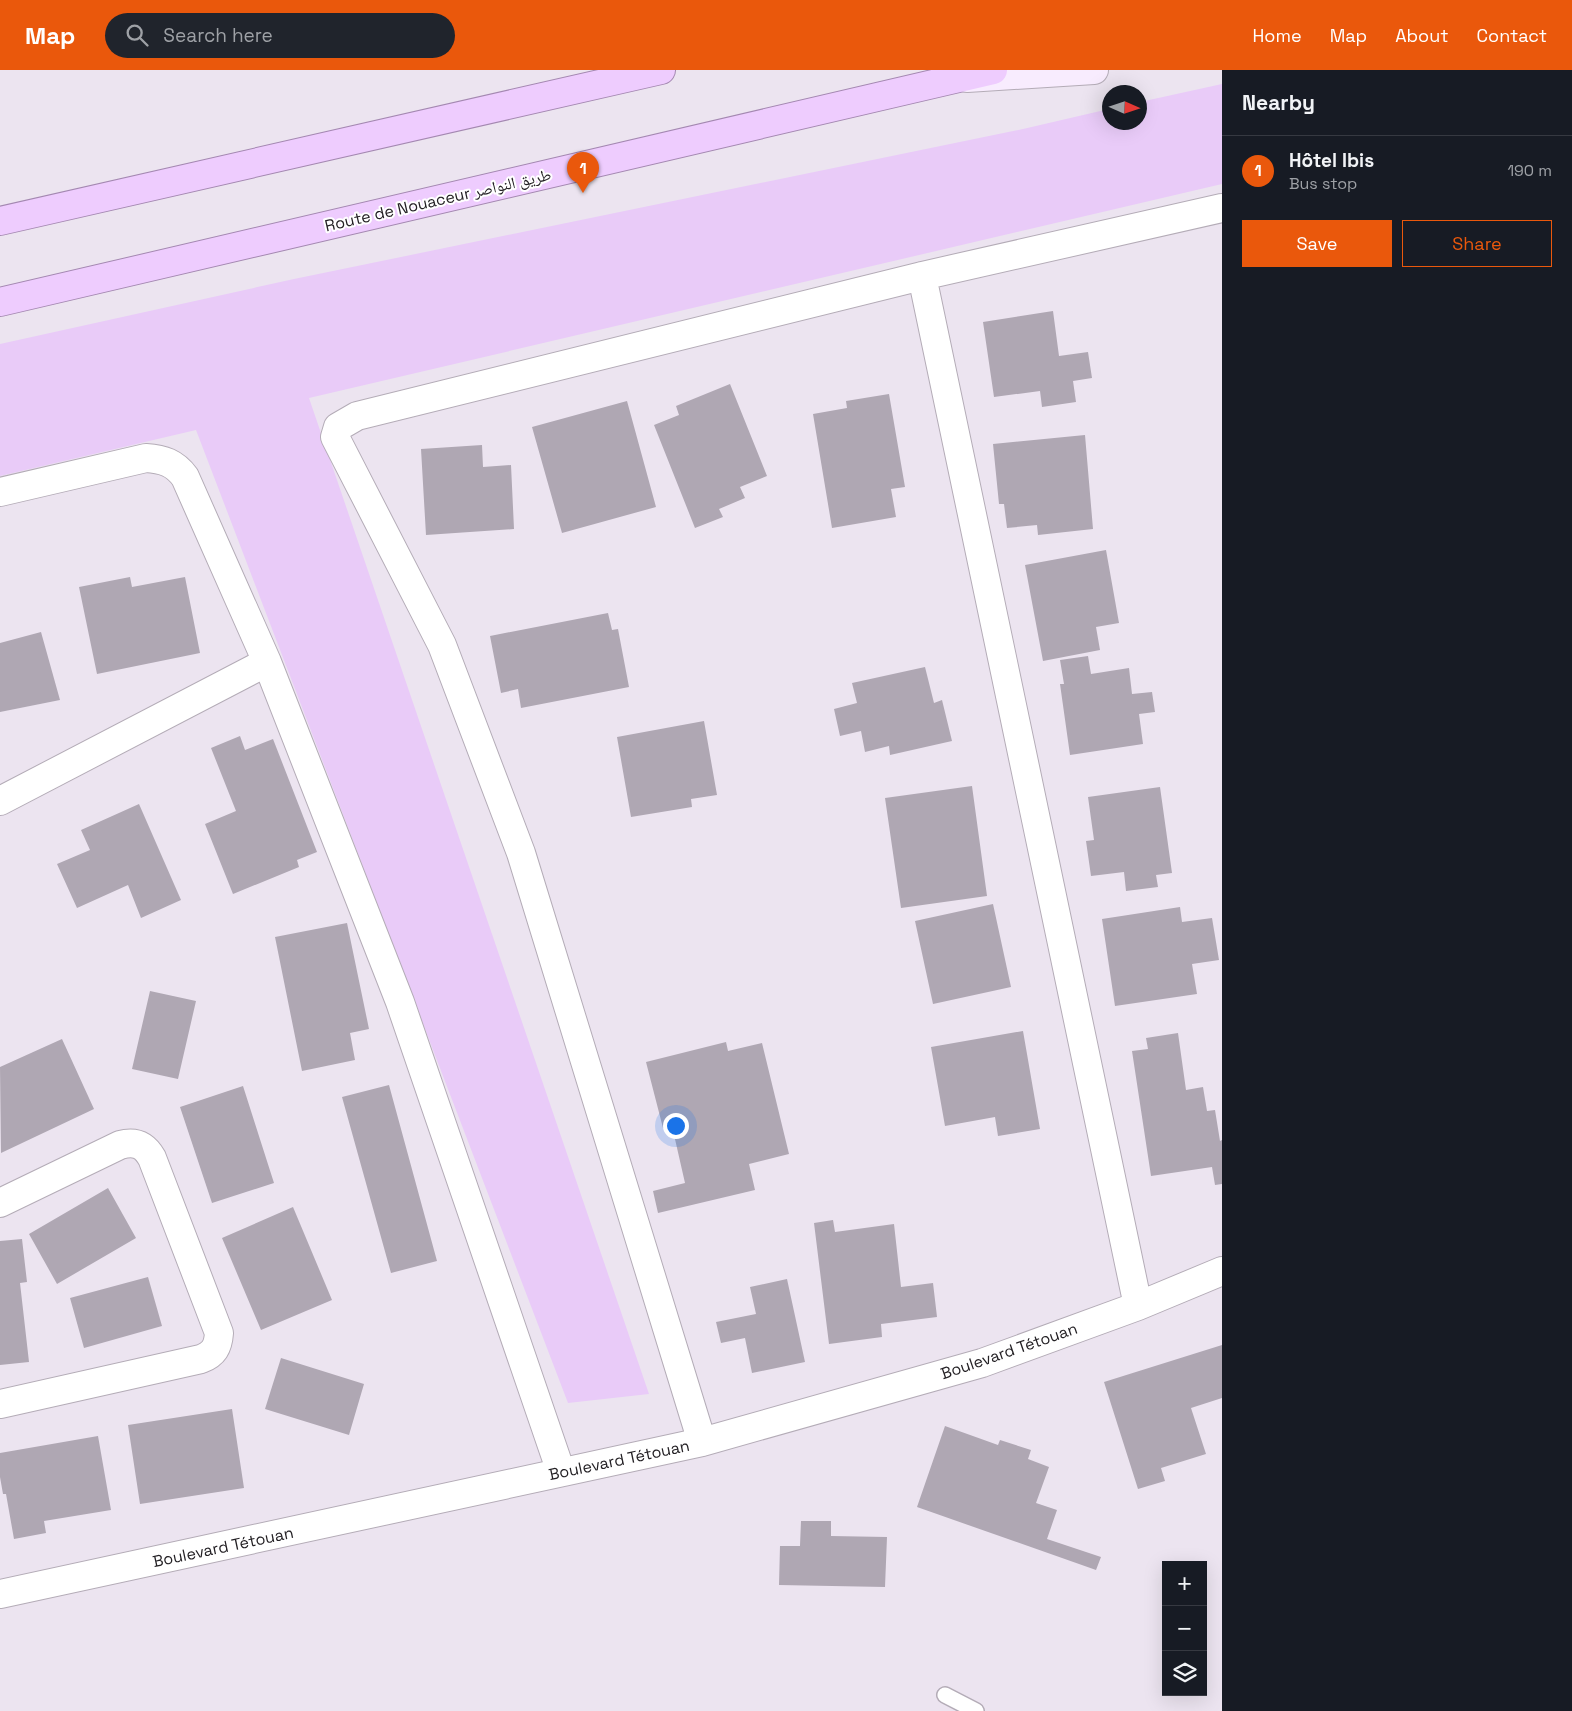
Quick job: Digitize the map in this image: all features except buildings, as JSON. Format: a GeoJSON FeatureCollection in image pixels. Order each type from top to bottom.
{"type":"FeatureCollection","features":[{"type":"Feature","properties":{"kind":"highway"},"geometry":{"type":"LineString","coordinates":[[0,221],[661,70]]}},
{"type":"Feature","properties":{"kind":"highway","name":"Route de Nouaceur طريق النواصر"},"geometry":{"type":"LineString","coordinates":[[0,302],[993,70]]}},
{"type":"Feature","properties":{"kind":"main road"},"geometry":{"type":"LineString","coordinates":[[958,78],[1094,70]]}},
{"type":"Feature","properties":{"kind":"street"},"geometry":{"type":"LineString","coordinates":[[702,1442],[521,853],[442,645],[335,437],[338,427],[357,416],[922,276],[1222,208]]}},
{"type":"Feature","properties":{"kind":"street"},"geometry":{"type":"LineString","coordinates":[[922,276],[1138,1306]]}},
{"type":"Feature","properties":{"kind":"street"},"geometry":{"type":"LineString","coordinates":[[0,492],[146,458],[169,462],[178,468],[185,477],[267,662],[400,1002],[561,1472]]}},
{"type":"Feature","properties":{"kind":"street"},"geometry":{"type":"LineString","coordinates":[[0,801],[267,662]]}},
{"type":"Feature","properties":{"kind":"street"},"geometry":{"type":"LineString","coordinates":[[0,1203],[120,1145],[130,1143],[144,1147],[152,1158],[219,1333],[215,1350],[211,1355],[201,1359],[0,1404]]}},
{"type":"Feature","properties":{"kind":"street","name":"Boulevard Tétouan"},"geometry":{"type":"LineString","coordinates":[[0,1594],[702,1442],[982,1363],[1138,1306],[1222,1271]]}},
{"type":"Feature","properties":{"kind":"lane"},"geometry":{"type":"LineString","coordinates":[[945,1695],[976,1711]]}},
{"type":"Feature","properties":{"kind":"shaded area"},"geometry":{"type":"Polygon","coordinates":[[[1222,84],[1222,184],[309,398],[649,1394],[568,1403],[196,430],[0,476],[0,344],[294,279],[1023,129],[1102,111],[1102,130],[1147,130],[1147,100],[1222,84]]]}},
{"type":"Feature","properties":{"kind":"place","name":"Hôtel Ibis"},"geometry":{"type":"Point","coordinates":[583,193]}}]}
